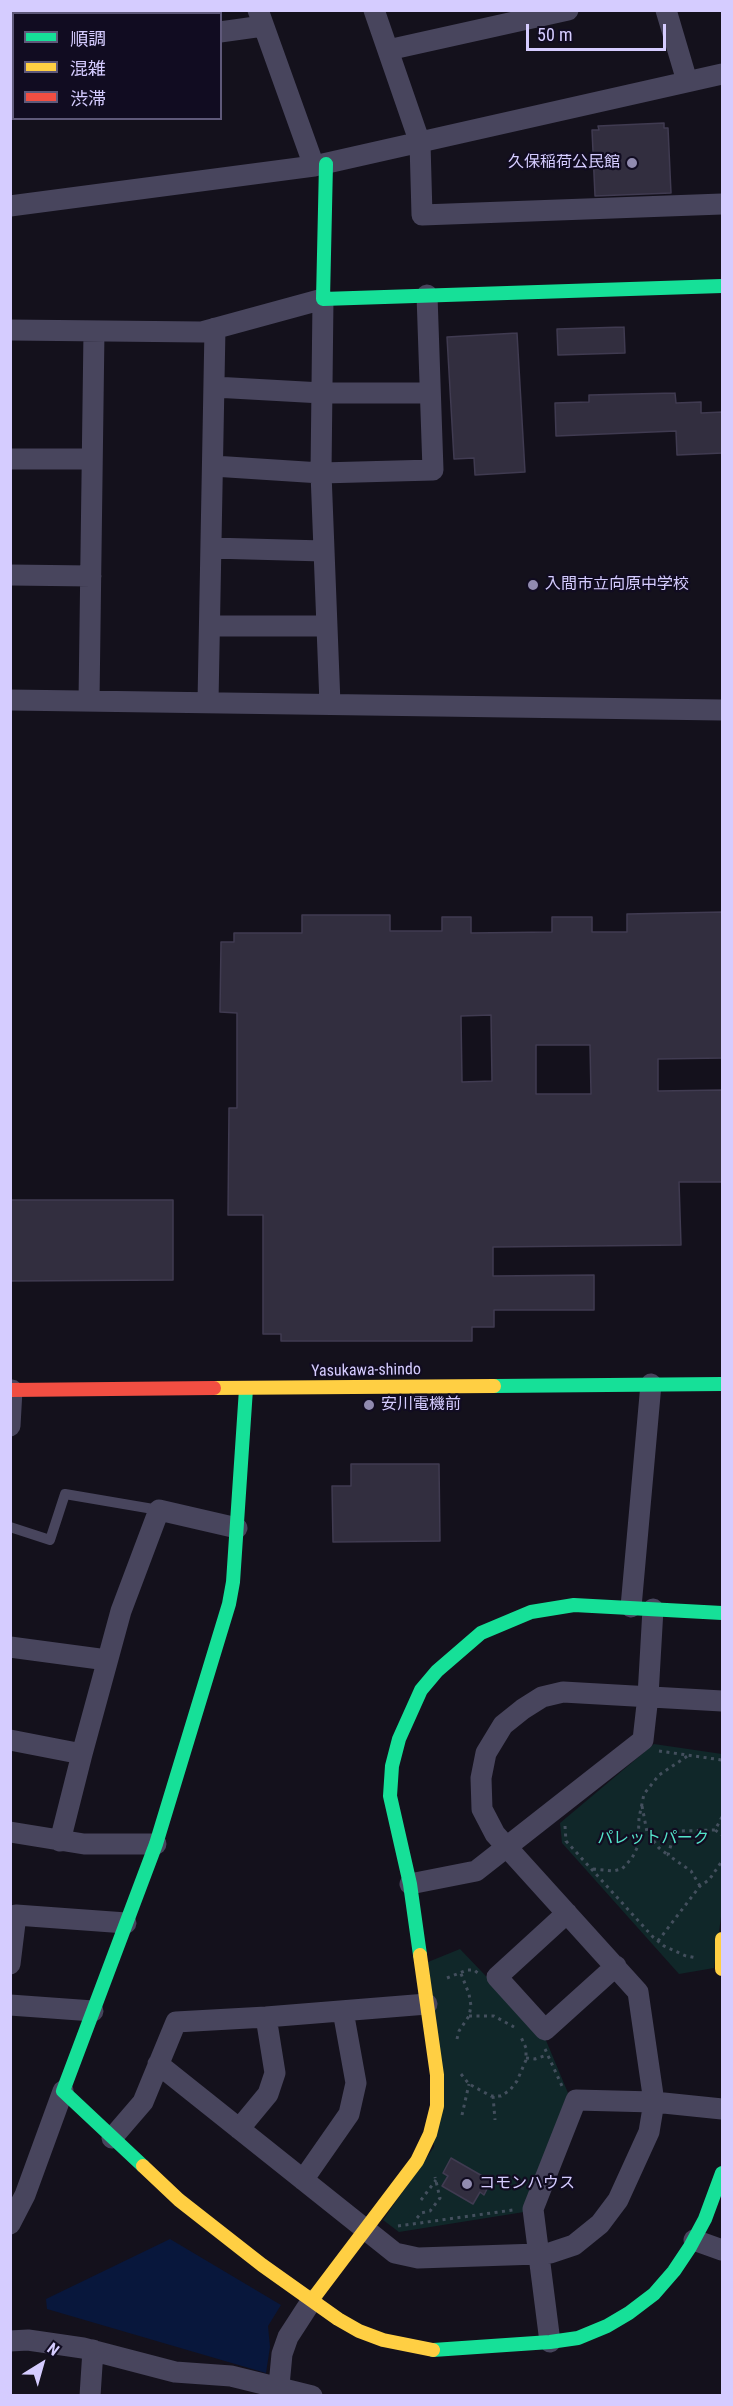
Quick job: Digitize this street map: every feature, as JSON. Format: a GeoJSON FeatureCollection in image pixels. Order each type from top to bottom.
{"type":"FeatureCollection","features":[{"type":"Feature","properties":{"kind":"street"},"geometry":{"type":"LineString","coordinates":[[374,10],[420,143],[422,215],[723,204]]}},
{"type":"Feature","properties":{"kind":"street"},"geometry":{"type":"LineString","coordinates":[[388,50],[568,10]]}},
{"type":"Feature","properties":{"kind":"street"},"geometry":{"type":"LineString","coordinates":[[666,10],[687,81]]}},
{"type":"Feature","properties":{"kind":"street"},"geometry":{"type":"LineString","coordinates":[[222,31],[260,18],[320,165],[323,299],[321,473],[330,704]]}},
{"type":"Feature","properties":{"kind":"street"},"geometry":{"type":"LineString","coordinates":[[10,206],[320,165],[723,74]]}},
{"type":"Feature","properties":{"kind":"street"},"geometry":{"type":"LineString","coordinates":[[10,330],[202,332],[323,299],[723,286]]}},
{"type":"Feature","properties":{"kind":"street"},"geometry":{"type":"LineString","coordinates":[[213,466],[321,473],[433,470],[427,295]]}},
{"type":"Feature","properties":{"kind":"street"},"geometry":{"type":"LineString","coordinates":[[208,702],[215,328]]}},
{"type":"Feature","properties":{"kind":"street"},"geometry":{"type":"LineString","coordinates":[[89,701],[94,331]]}},
{"type":"Feature","properties":{"kind":"street"},"geometry":{"type":"LineString","coordinates":[[214,387],[322,393],[430,393]]}},
{"type":"Feature","properties":{"kind":"street"},"geometry":{"type":"LineString","coordinates":[[10,459],[92,459]]}},
{"type":"Feature","properties":{"kind":"street"},"geometry":{"type":"LineString","coordinates":[[211,548],[324,551]]}},
{"type":"Feature","properties":{"kind":"street"},"geometry":{"type":"LineString","coordinates":[[10,575],[91,576]]}},
{"type":"Feature","properties":{"kind":"street"},"geometry":{"type":"LineString","coordinates":[[210,626],[327,626]]}},
{"type":"Feature","properties":{"kind":"street"},"geometry":{"type":"LineString","coordinates":[[10,700],[723,710]]}},
{"type":"Feature","properties":{"kind":"street"},"geometry":{"type":"LineString","coordinates":[[631,1607],[651,1384]]}},
{"type":"Feature","properties":{"kind":"street","name":"Yasukawa-shindo"},"geometry":{"type":"LineString","coordinates":[[11,1390],[723,1384]]}},
{"type":"Feature","properties":{"kind":"street"},"geometry":{"type":"LineString","coordinates":[[10,2224],[25,2195],[156,1844],[229,1604],[237,1528],[246,1389]]}},
{"type":"Feature","properties":{"kind":"street"},"geometry":{"type":"LineString","coordinates":[[10,1426],[11,1390]]}},
{"type":"Feature","properties":{"kind":"street"},"geometry":{"type":"LineString","coordinates":[[60,1841],[81,1754],[121,1611],[159,1510],[237,1528]]}},
{"type":"Feature","properties":{"kind":"street"},"geometry":{"type":"LineString","coordinates":[[279,2391],[282,2354],[288,2337],[364,2229],[382,2210],[417,2162],[430,2134],[437,2106],[437,2075],[410,1884],[390,1796],[392,1766],[399,1739],[422,1690],[437,1671],[481,1634],[531,1612],[574,1605],[723,1613]]}},
{"type":"Feature","properties":{"kind":"street"},"geometry":{"type":"LineString","coordinates":[[410,1884],[476,1871],[643,1740],[653,1609]]}},
{"type":"Feature","properties":{"kind":"street"},"geometry":{"type":"LineString","coordinates":[[10,1647],[107,1660]]}},
{"type":"Feature","properties":{"kind":"street"},"geometry":{"type":"LineString","coordinates":[[158,2064],[395,2253],[418,2258],[538,2254],[550,2253],[574,2245],[600,2224],[618,2200],[649,2132],[654,2102],[638,1992],[495,1834],[482,1809],[481,1778],[486,1753],[502,1725],[542,1697],[563,1692],[723,1701]]}},
{"type":"Feature","properties":{"kind":"street"},"geometry":{"type":"LineString","coordinates":[[10,1740],[81,1754]]}},
{"type":"Feature","properties":{"kind":"street"},"geometry":{"type":"LineString","coordinates":[[10,1832],[84,1844],[156,1844]]}},
{"type":"Feature","properties":{"kind":"street"},"geometry":{"type":"LineString","coordinates":[[567,1913],[496,1977],[545,2030],[616,1966]]}},
{"type":"Feature","properties":{"kind":"street"},"geometry":{"type":"LineString","coordinates":[[10,1964],[16,1915],[126,1923]]}},
{"type":"Feature","properties":{"kind":"street"},"geometry":{"type":"LineString","coordinates":[[722,1964],[723,1939]]}},
{"type":"Feature","properties":{"kind":"street"},"geometry":{"type":"LineString","coordinates":[[111,2138],[143,2102],[176,2022],[343,2011],[427,2001]]}},
{"type":"Feature","properties":{"kind":"street"},"geometry":{"type":"LineString","coordinates":[[10,2005],[93,2011]]}},
{"type":"Feature","properties":{"kind":"street"},"geometry":{"type":"LineString","coordinates":[[303,2180],[349,2114],[356,2083],[343,2011]]}},
{"type":"Feature","properties":{"kind":"street"},"geometry":{"type":"LineString","coordinates":[[239,2129],[268,2094],[275,2073],[266,2017]]}},
{"type":"Feature","properties":{"kind":"street"},"geometry":{"type":"LineString","coordinates":[[63,2091],[179,2200],[262,2265],[338,2319],[359,2331],[405,2346],[432,2350],[550,2342],[578,2338],[607,2326],[628,2313],[661,2286],[674,2271],[694,2240],[723,2173]]}},
{"type":"Feature","properties":{"kind":"street"},"geometry":{"type":"LineString","coordinates":[[550,2342],[533,2210],[576,2100],[654,2102],[723,2109]]}},
{"type":"Feature","properties":{"kind":"street"},"geometry":{"type":"LineString","coordinates":[[694,2240],[723,2250]]}},
{"type":"Feature","properties":{"kind":"street"},"geometry":{"type":"LineString","coordinates":[[10,2341],[28,2340],[93,2350],[175,2372],[231,2376],[279,2391],[312,2396]]}},
{"type":"Feature","properties":{"kind":"street"},"geometry":{"type":"LineString","coordinates":[[90,2396],[93,2350]]}},
{"type":"Feature","properties":{"kind":"lane"},"geometry":{"type":"LineString","coordinates":[[10,1527],[50,1540],[65,1494],[159,1510]]}},
{"type":"Feature","properties":{"kind":"path"},"geometry":{"type":"LineString","coordinates":[[657,1751],[723,1760]]}},
{"type":"Feature","properties":{"kind":"path"},"geometry":{"type":"LineString","coordinates":[[592,1869],[613,1871],[622,1869],[632,1858],[638,1846],[639,1818],[644,1794],[659,1776],[689,1755]]}},
{"type":"Feature","properties":{"kind":"path"},"geometry":{"type":"LineString","coordinates":[[642,1804],[647,1832],[658,1848],[691,1871],[700,1886]]}},
{"type":"Feature","properties":{"kind":"path"},"geometry":{"type":"LineString","coordinates":[[715,1830],[723,1817]]}},
{"type":"Feature","properties":{"kind":"path"},"geometry":{"type":"LineString","coordinates":[[565,1826],[566,1841],[658,1941],[686,1956],[722,1964]]}},
{"type":"Feature","properties":{"kind":"path"},"geometry":{"type":"LineString","coordinates":[[668,1855],[673,1838],[680,1831],[715,1830],[723,1835]]}},
{"type":"Feature","properties":{"kind":"path"},"geometry":{"type":"LineString","coordinates":[[658,1941],[700,1886],[709,1880],[723,1861]]}},
{"type":"Feature","properties":{"kind":"path"},"geometry":{"type":"LineString","coordinates":[[427,2001],[450,1977],[460,1971],[474,1970],[482,1976]]}},
{"type":"Feature","properties":{"kind":"path"},"geometry":{"type":"LineString","coordinates":[[456,2042],[459,2031],[469,2016],[471,2006],[460,1971]]}},
{"type":"Feature","properties":{"kind":"path"},"geometry":{"type":"LineString","coordinates":[[458,2069],[469,2084],[493,2096],[501,2096],[510,2090],[523,2070],[526,2058],[524,2039],[513,2026],[494,2016],[469,2016]]}},
{"type":"Feature","properties":{"kind":"path"},"geometry":{"type":"LineString","coordinates":[[543,2045],[564,2091]]}},
{"type":"Feature","properties":{"kind":"path"},"geometry":{"type":"LineString","coordinates":[[526,2058],[535,2059],[548,2055]]}},
{"type":"Feature","properties":{"kind":"path"},"geometry":{"type":"LineString","coordinates":[[493,2096],[495,2120]]}},
{"type":"Feature","properties":{"kind":"path"},"geometry":{"type":"LineString","coordinates":[[417,2218],[421,2213],[430,2211],[440,2198],[434,2173]]}},
{"type":"Feature","properties":{"kind":"path"},"geometry":{"type":"LineString","coordinates":[[422,2200],[436,2180]]}},
{"type":"Feature","properties":{"kind":"path"},"geometry":{"type":"LineString","coordinates":[[382,2210],[399,2227],[521,2209]]}},
{"type":"Feature","properties":{"kind":"green space","name":"パレットパーク"},"geometry":{"type":"Polygon","coordinates":[[[654,1744],[722,1754],[722,1910],[714,1968],[679,1974],[562,1843],[560,1823],[654,1744]]]}},
{"type":"Feature","properties":{"kind":"green space"},"geometry":{"type":"Polygon","coordinates":[[[460,1949],[545,2038],[568,2093],[524,2212],[399,2232],[383,2220],[434,2147],[428,1962],[460,1949]]]}},
{"type":"Feature","properties":{"kind":"water"},"geometry":{"type":"Polygon","coordinates":[[[170,2239],[281,2305],[268,2326],[270,2347],[266,2373],[47,2309],[46,2299],[170,2239]]]}},
{"type":"Feature","properties":{"kind":"building","name":"久保稲荷公民館"},"geometry":{"type":"Polygon","coordinates":[[[664,123],[664,128],[668,128],[671,193],[595,196],[592,130],[599,130],[598,126],[664,123]]]}},
{"type":"Feature","properties":{"kind":"building"},"geometry":{"type":"Polygon","coordinates":[[[624,327],[625,353],[558,355],[557,329],[624,327]]]}},
{"type":"Feature","properties":{"kind":"building"},"geometry":{"type":"Polygon","coordinates":[[[517,333],[525,472],[475,475],[474,458],[454,459],[447,337],[517,333]]]}},
{"type":"Feature","properties":{"kind":"building"},"geometry":{"type":"Polygon","coordinates":[[[675,393],[676,403],[701,402],[701,413],[723,412],[723,453],[677,455],[676,431],[556,436],[555,403],[589,402],[589,395],[675,393]]]}},
{"type":"Feature","properties":{"kind":"building"},"geometry":{"type":"Polygon","coordinates":[[[723,912],[723,1058],[658,1059],[658,1091],[723,1090],[723,1182],[679,1182],[681,1245],[493,1247],[493,1276],[594,1275],[594,1310],[494,1310],[494,1327],[472,1327],[472,1341],[281,1341],[281,1334],[263,1334],[263,1215],[228,1215],[229,1108],[237,1108],[237,1013],[220,1012],[221,942],[234,942],[234,933],[302,933],[302,915],[390,915],[390,931],[442,931],[442,917],[471,917],[471,933],[552,932],[552,917],[592,917],[592,932],[627,932],[627,914],[723,912]],[[491,1015],[461,1016],[462,1082],[492,1081],[491,1015]],[[536,1045],[536,1094],[591,1094],[590,1045],[536,1045]]]}},
{"type":"Feature","properties":{"kind":"building"},"geometry":{"type":"Polygon","coordinates":[[[10,1200],[173,1200],[173,1280],[10,1281],[10,1200]]]}},
{"type":"Feature","properties":{"kind":"building"},"geometry":{"type":"Polygon","coordinates":[[[351,1464],[439,1464],[440,1541],[333,1542],[332,1486],[351,1486],[351,1464]]]}},
{"type":"Feature","properties":{"kind":"building","name":"コモンハウス"},"geometry":{"type":"Polygon","coordinates":[[[451,2158],[491,2181],[484,2195],[480,2192],[473,2204],[442,2186],[448,2176],[443,2173],[451,2158]]]}},
{"type":"Feature","properties":{"kind":"traffic: fast"},"geometry":{"type":"LineString","coordinates":[[326,164],[323,299],[722,286]]}},
{"type":"Feature","properties":{"kind":"traffic: fast"},"geometry":{"type":"LineString","coordinates":[[494,1386],[722,1384]]}},
{"type":"Feature","properties":{"kind":"traffic: fast"},"geometry":{"type":"LineString","coordinates":[[143,2166],[63,2091],[156,1844],[229,1604],[233,1582],[246,1389]]}},
{"type":"Feature","properties":{"kind":"traffic: fast"},"geometry":{"type":"LineString","coordinates":[[420,1955],[410,1884],[390,1796],[392,1766],[399,1739],[421,1690],[437,1671],[481,1633],[531,1612],[574,1605],[722,1613]]}},
{"type":"Feature","properties":{"kind":"traffic: fast"},"geometry":{"type":"LineString","coordinates":[[433,2350],[578,2338],[607,2326],[629,2313],[654,2294],[674,2271],[690,2247],[705,2219],[722,2173]]}},
{"type":"Feature","properties":{"kind":"traffic: slow"},"geometry":{"type":"LineString","coordinates":[[214,1388],[494,1386]]}},
{"type":"Feature","properties":{"kind":"traffic: slow"},"geometry":{"type":"LineString","coordinates":[[722,1939],[722,1969]]}},
{"type":"Feature","properties":{"kind":"traffic: slow"},"geometry":{"type":"LineString","coordinates":[[312,2300],[417,2161],[430,2134],[437,2106],[437,2075],[420,1955]]}},
{"type":"Feature","properties":{"kind":"traffic: slow"},"geometry":{"type":"LineString","coordinates":[[143,2166],[179,2200],[262,2265],[338,2319],[359,2331],[383,2340],[433,2350]]}},
{"type":"Feature","properties":{"kind":"traffic: jam"},"geometry":{"type":"LineString","coordinates":[[10,1390],[214,1388]]}},
{"type":"Feature","properties":{"kind":"place","name":"久保稲荷公民館"},"geometry":{"type":"Point","coordinates":[632,163]}},
{"type":"Feature","properties":{"kind":"place","name":"入間市立向原中学校"},"geometry":{"type":"Point","coordinates":[533,585]}},
{"type":"Feature","properties":{"kind":"place","name":"安川電機前"},"geometry":{"type":"Point","coordinates":[369,1405]}},
{"type":"Feature","properties":{"kind":"place","name":"コモンハウス"},"geometry":{"type":"Point","coordinates":[467,2184]}}]}
